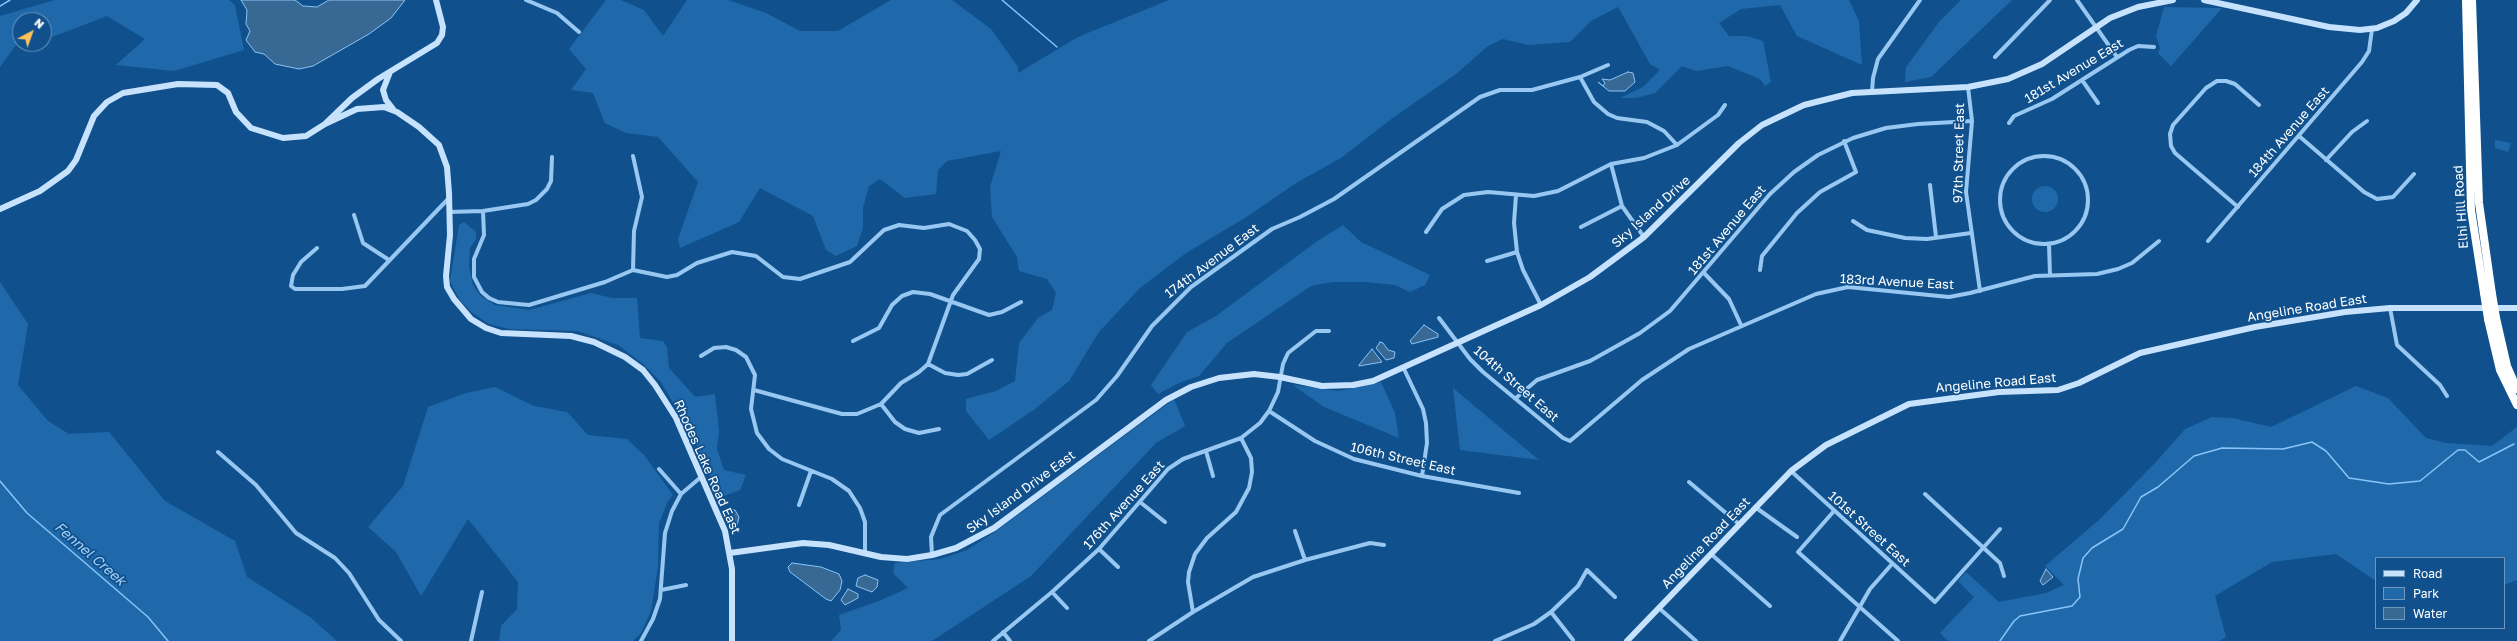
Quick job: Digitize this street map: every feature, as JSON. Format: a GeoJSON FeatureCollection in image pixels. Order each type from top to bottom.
{"type":"FeatureCollection","features":[{"type":"Feature","properties":{"kind":"highway","name":"Elhi Hill Road"},"geometry":{"type":"LineString","coordinates":[[2466,0],[2471,210],[2488,293],[2500,370],[2517,405]]}},
{"type":"Feature","properties":{"kind":"highway","name":"Elhi Hill Road"},"geometry":{"type":"LineString","coordinates":[[2472,0],[2479,203],[2488,293]]}},
{"type":"Feature","properties":{"kind":"highway","name":"Elhi Hill Road"},"geometry":{"type":"LineString","coordinates":[[2492,318],[2507,366],[2517,388]]}},
{"type":"Feature","properties":{"kind":"street"},"geometry":{"type":"LineString","coordinates":[[0,209],[40,191],[68,171],[76,160],[94,116],[107,102],[123,93],[178,84],[210,84],[224,90],[241,119],[251,128],[263,134],[283,138],[297,138],[306,136],[325,124],[352,98],[392,70],[426,51],[439,40],[443,27],[436,0]]}},
{"type":"Feature","properties":{"kind":"street"},"geometry":{"type":"LineString","coordinates":[[526,0],[557,13],[579,32]]}},
{"type":"Feature","properties":{"kind":"street"},"geometry":{"type":"LineString","coordinates":[[1872,92],[1873,78],[1878,59],[1920,0]]}},
{"type":"Feature","properties":{"kind":"street"},"geometry":{"type":"LineString","coordinates":[[1996,57],[2050,0]]}},
{"type":"Feature","properties":{"kind":"street"},"geometry":{"type":"LineString","coordinates":[[2077,0],[2098,26],[2117,57]]}},
{"type":"Feature","properties":{"kind":"street"},"geometry":{"type":"LineString","coordinates":[[1968,87],[1995,83],[2030,70],[2110,18],[2138,7],[2173,0]]}},
{"type":"Feature","properties":{"kind":"street"},"geometry":{"type":"LineString","coordinates":[[2204,0],[2329,27],[2360,30],[2394,21],[2406,13],[2417,0]]}},
{"type":"Feature","properties":{"kind":"street","name":"184th Avenue East"},"geometry":{"type":"LineString","coordinates":[[2208,241],[2366,57],[2372,28]]}},
{"type":"Feature","properties":{"kind":"street","name":"181st Avenue East"},"geometry":{"type":"LineString","coordinates":[[2009,123],[2014,116],[2043,105],[2117,57],[2138,46],[2154,47]]}},
{"type":"Feature","properties":{"kind":"street"},"geometry":{"type":"LineString","coordinates":[[1608,65],[1580,77],[1591,98],[1608,114],[1617,118],[1647,122],[1664,131],[1677,145]]}},
{"type":"Feature","properties":{"kind":"street","name":"Rhodes Lake Road East"},"geometry":{"type":"LineString","coordinates":[[392,70],[385,80],[384,93],[388,103],[397,112],[419,127],[439,145],[447,166],[450,249],[446,280],[450,294],[466,314],[481,326],[495,332],[512,335],[578,337],[604,346],[625,357],[643,370],[668,403],[722,523],[730,553],[732,641]]}},
{"type":"Feature","properties":{"kind":"street","name":"174th Avenue East"},"geometry":{"type":"LineString","coordinates":[[932,555],[931,537],[940,515],[1096,400],[1118,376],[1152,326],[1191,286],[1272,229],[1300,217],[1334,199],[1480,98],[1500,90],[1532,90],[1580,77]]}},
{"type":"Feature","properties":{"kind":"street"},"geometry":{"type":"LineString","coordinates":[[2082,80],[2098,103]]}},
{"type":"Feature","properties":{"kind":"street"},"geometry":{"type":"LineString","coordinates":[[2238,207],[2175,153],[2171,146],[2170,134],[2173,125],[2206,88],[2217,81],[2226,81],[2235,84],[2259,104]]}},
{"type":"Feature","properties":{"kind":"street","name":"Sky Island Drive"},"geometry":{"type":"LineString","coordinates":[[1280,377],[1322,386],[1337,386],[1374,381],[1404,369],[1541,305],[1590,277],[1644,237],[1738,143],[1762,126],[1804,105],[1829,97],[1872,92],[1968,87]]}},
{"type":"Feature","properties":{"kind":"street","name":"97th Street East"},"geometry":{"type":"LineString","coordinates":[[1968,87],[1972,122],[1966,182],[1971,233],[1980,291]]}},
{"type":"Feature","properties":{"kind":"street"},"geometry":{"type":"LineString","coordinates":[[1426,232],[1442,209],[1464,196],[1488,192],[1534,196],[1558,191],[1611,164],[1644,158],[1677,145],[1718,115],[1725,105]]}},
{"type":"Feature","properties":{"kind":"street","name":"Rhodes Lake Road East"},"geometry":{"type":"LineString","coordinates":[[325,124],[367,107],[384,107],[397,112]]}},
{"type":"Feature","properties":{"kind":"street"},"geometry":{"type":"LineString","coordinates":[[2326,160],[2352,132],[2367,121]]}},
{"type":"Feature","properties":{"kind":"street","name":"181st Avenue East"},"geometry":{"type":"LineString","coordinates":[[1516,398],[1538,380],[1590,361],[1640,333],[1679,303],[1781,183],[1811,159],[1844,141],[1869,132],[1902,125],[1972,122]]}},
{"type":"Feature","properties":{"kind":"street"},"geometry":{"type":"LineString","coordinates":[[2299,136],[2364,192],[2377,199],[2393,197],[2414,174]]}},
{"type":"Feature","properties":{"kind":"street"},"geometry":{"type":"LineString","coordinates":[[1760,270],[1762,256],[1797,213],[1825,189],[1856,172],[1844,141]]}},
{"type":"Feature","properties":{"kind":"street"},"geometry":{"type":"LineString","coordinates":[[633,156],[642,197],[634,231],[633,270]]}},
{"type":"Feature","properties":{"kind":"street"},"geometry":{"type":"LineString","coordinates":[[449,212],[483,211],[528,204],[536,200],[547,189],[551,181],[552,157]]}},
{"type":"Feature","properties":{"kind":"street"},"geometry":{"type":"LineString","coordinates":[[2039,157],[2057,158],[2068,164],[2082,178],[2088,193],[2086,213],[2078,229],[2062,240],[2049,244],[2035,243],[2016,234],[2005,218],[2001,201],[2004,185],[2011,172],[2025,161],[2039,157]]}},
{"type":"Feature","properties":{"kind":"street"},"geometry":{"type":"LineString","coordinates":[[1611,164],[1622,206],[1644,237]]}},
{"type":"Feature","properties":{"kind":"street"},"geometry":{"type":"LineString","coordinates":[[1930,184],[1936,238]]}},
{"type":"Feature","properties":{"kind":"street"},"geometry":{"type":"LineString","coordinates":[[1516,195],[1514,223],[1517,252],[1523,270],[1541,305]]}},
{"type":"Feature","properties":{"kind":"street"},"geometry":{"type":"LineString","coordinates":[[317,248],[301,262],[293,274],[291,286],[295,289],[308,290],[363,286],[371,282],[389,260],[449,198]]}},
{"type":"Feature","properties":{"kind":"street"},"geometry":{"type":"LineString","coordinates":[[1581,227],[1622,206]]}},
{"type":"Feature","properties":{"kind":"street"},"geometry":{"type":"LineString","coordinates":[[483,211],[484,235],[473,268],[477,284],[482,292],[498,302],[529,305],[605,282],[633,270],[667,277],[677,275],[697,263],[732,252],[740,252],[756,256],[783,277],[800,279],[850,262],[879,234],[892,226],[924,228],[949,224],[961,227],[972,235],[980,249],[977,263],[957,287],[950,302],[928,364],[895,388],[881,404],[857,414],[842,414],[754,390]]}},
{"type":"Feature","properties":{"kind":"street"},"geometry":{"type":"LineString","coordinates":[[354,215],[363,243],[389,260]]}},
{"type":"Feature","properties":{"kind":"street"},"geometry":{"type":"LineString","coordinates":[[1853,221],[1867,230],[1905,238],[1936,238],[1971,233]]}},
{"type":"Feature","properties":{"kind":"street","name":"183rd Avenue East"},"geometry":{"type":"LineString","coordinates":[[1570,440],[1648,376],[1699,344],[1816,294],[1836,288],[1858,288],[1936,297],[1960,295],[1980,291],[2023,278],[2050,275],[2088,275],[2118,270],[2138,259],[2158,241]]}},
{"type":"Feature","properties":{"kind":"street"},"geometry":{"type":"LineString","coordinates":[[2049,244],[2050,275]]}},
{"type":"Feature","properties":{"kind":"street"},"geometry":{"type":"LineString","coordinates":[[1487,260],[1517,252]]}},
{"type":"Feature","properties":{"kind":"street"},"geometry":{"type":"LineString","coordinates":[[1704,273],[1729,299],[1741,325]]}},
{"type":"Feature","properties":{"kind":"street"},"geometry":{"type":"LineString","coordinates":[[853,342],[879,328],[892,305],[907,294],[925,293],[989,314],[1002,312],[1021,302]]}},
{"type":"Feature","properties":{"kind":"street"},"geometry":{"type":"LineString","coordinates":[[2390,308],[2397,345],[2440,386],[2447,396]]}},
{"type":"Feature","properties":{"kind":"street","name":"Angeline Road East"},"geometry":{"type":"LineString","coordinates":[[1627,641],[1791,471],[1826,445],[1915,402],[1999,392],[2058,390],[2079,383],[2140,352],[2309,318],[2390,308],[2517,308]]}},
{"type":"Feature","properties":{"kind":"street","name":"104th Street East"},"geometry":{"type":"LineString","coordinates":[[1439,318],[1483,372],[1516,398],[1562,438],[1570,440]]}},
{"type":"Feature","properties":{"kind":"street","name":"176th Avenue East"},"geometry":{"type":"LineString","coordinates":[[993,641],[1052,592],[1098,549],[1158,480],[1175,464],[1198,453],[1241,438],[1260,423],[1269,411],[1278,392],[1280,377],[1288,354],[1296,345],[1316,331],[1329,331]]}},
{"type":"Feature","properties":{"kind":"street"},"geometry":{"type":"LineString","coordinates":[[701,356],[708,350],[720,346],[731,348],[742,353],[753,368],[754,390],[751,404],[752,415],[763,441],[782,459],[839,483],[856,501],[865,522],[865,555]]}},
{"type":"Feature","properties":{"kind":"street"},"geometry":{"type":"LineString","coordinates":[[928,364],[945,373],[958,375],[967,374],[992,360]]}},
{"type":"Feature","properties":{"kind":"street"},"geometry":{"type":"LineString","coordinates":[[1404,369],[1423,409],[1426,423],[1427,443],[1422,476]]}},
{"type":"Feature","properties":{"kind":"street","name":"Sky Island Drive East"},"geometry":{"type":"LineString","coordinates":[[730,553],[803,543],[835,546],[865,555],[894,559],[932,555],[956,548],[983,536],[1166,400],[1179,392],[1219,378],[1254,374],[1280,377]]}},
{"type":"Feature","properties":{"kind":"street"},"geometry":{"type":"LineString","coordinates":[[881,404],[895,422],[905,429],[919,433],[939,429]]}},
{"type":"Feature","properties":{"kind":"street","name":"106th Street East"},"geometry":{"type":"LineString","coordinates":[[1269,411],[1315,442],[1340,454],[1422,476],[1519,493]]}},
{"type":"Feature","properties":{"kind":"street"},"geometry":{"type":"LineString","coordinates":[[1193,612],[1188,582],[1189,572],[1195,554],[1207,538],[1236,512],[1249,488],[1252,472],[1251,458],[1241,438]]}},
{"type":"Feature","properties":{"kind":"street"},"geometry":{"type":"LineString","coordinates":[[1206,451],[1213,476]]}},
{"type":"Feature","properties":{"kind":"street"},"geometry":{"type":"LineString","coordinates":[[218,452],[256,485],[296,533],[335,558],[348,573],[378,620],[401,641]]}},
{"type":"Feature","properties":{"kind":"street"},"geometry":{"type":"LineString","coordinates":[[659,469],[681,494]]}},
{"type":"Feature","properties":{"kind":"street"},"geometry":{"type":"LineString","coordinates":[[799,504],[811,471]]}},
{"type":"Feature","properties":{"kind":"street","name":"101st Street East"},"geometry":{"type":"LineString","coordinates":[[1791,471],[1934,602],[1984,548]]}},
{"type":"Feature","properties":{"kind":"street"},"geometry":{"type":"LineString","coordinates":[[641,641],[653,619],[662,590],[665,533],[672,511],[681,494],[701,477]]}},
{"type":"Feature","properties":{"kind":"street"},"geometry":{"type":"LineString","coordinates":[[1690,482],[1739,524]]}},
{"type":"Feature","properties":{"kind":"street"},"geometry":{"type":"LineString","coordinates":[[1925,494],[2000,563],[2004,576]]}},
{"type":"Feature","properties":{"kind":"street"},"geometry":{"type":"LineString","coordinates":[[1140,502],[1165,522]]}},
{"type":"Feature","properties":{"kind":"street"},"geometry":{"type":"LineString","coordinates":[[1755,507],[1797,537]]}},
{"type":"Feature","properties":{"kind":"street"},"geometry":{"type":"LineString","coordinates":[[1834,511],[1798,552],[1898,641]]}},
{"type":"Feature","properties":{"kind":"street"},"geometry":{"type":"LineString","coordinates":[[1984,548],[2000,530]]}},
{"type":"Feature","properties":{"kind":"street"},"geometry":{"type":"LineString","coordinates":[[1295,531],[1305,560]]}},
{"type":"Feature","properties":{"kind":"street"},"geometry":{"type":"LineString","coordinates":[[1149,641],[1193,612],[1253,577],[1305,560],[1370,543],[1384,545]]}},
{"type":"Feature","properties":{"kind":"street"},"geometry":{"type":"LineString","coordinates":[[1098,549],[1118,567]]}},
{"type":"Feature","properties":{"kind":"street"},"geometry":{"type":"LineString","coordinates":[[1711,554],[1770,606]]}},
{"type":"Feature","properties":{"kind":"street"},"geometry":{"type":"LineString","coordinates":[[1840,641],[1874,582],[1892,564]]}},
{"type":"Feature","properties":{"kind":"street"},"geometry":{"type":"LineString","coordinates":[[1497,641],[1534,624],[1551,612],[1578,586],[1587,570],[1615,597]]}},
{"type":"Feature","properties":{"kind":"street"},"geometry":{"type":"LineString","coordinates":[[662,590],[686,586]]}},
{"type":"Feature","properties":{"kind":"street"},"geometry":{"type":"LineString","coordinates":[[471,641],[482,592]]}},
{"type":"Feature","properties":{"kind":"street"},"geometry":{"type":"LineString","coordinates":[[1052,592],[1067,608]]}},
{"type":"Feature","properties":{"kind":"street"},"geometry":{"type":"LineString","coordinates":[[1659,608],[1696,641]]}},
{"type":"Feature","properties":{"kind":"street"},"geometry":{"type":"LineString","coordinates":[[1551,612],[1573,640]]}},
{"type":"Feature","properties":{"kind":"street"},"geometry":{"type":"LineString","coordinates":[[1003,632],[1010,641]]}},
{"type":"Feature","properties":{"kind":"green space"},"geometry":{"type":"Polygon","coordinates":[[[55,0],[229,0],[235,5],[244,50],[174,71],[116,65],[145,39],[107,16],[52,37],[52,12],[14,12],[55,0]]]}},
{"type":"Feature","properties":{"kind":"green space"},"geometry":{"type":"Polygon","coordinates":[[[606,0],[621,0],[644,10],[663,36],[687,0],[728,0],[766,13],[800,31],[838,31],[891,0],[952,0],[991,29],[1018,67],[1018,73],[1078,37],[1169,0],[1849,0],[1859,21],[1862,65],[1797,36],[1780,5],[1741,9],[1719,23],[1729,36],[1747,36],[1763,41],[1771,82],[1765,86],[1760,79],[1728,66],[1696,71],[1682,66],[1655,93],[1636,98],[1620,98],[1643,87],[1660,70],[1650,64],[1618,7],[1591,21],[1570,42],[1528,45],[1503,39],[1488,46],[1456,74],[1394,117],[1341,158],[1296,183],[1245,218],[1186,253],[1140,288],[1099,332],[1069,381],[1035,409],[989,440],[966,411],[966,399],[996,391],[1015,381],[1019,343],[1038,318],[1052,310],[1056,293],[1047,279],[1019,271],[1017,257],[992,217],[990,187],[1001,151],[947,161],[938,170],[936,194],[905,198],[880,179],[869,186],[863,208],[863,228],[857,246],[836,256],[826,250],[813,216],[760,188],[739,222],[680,248],[678,239],[698,182],[658,137],[626,133],[605,123],[593,93],[571,90],[586,69],[569,49],[606,0]]]}},
{"type":"Feature","properties":{"kind":"green space"},"geometry":{"type":"Polygon","coordinates":[[[1961,0],[2012,0],[1931,77],[1905,82],[1906,67],[1939,22],[1961,0]]]}},
{"type":"Feature","properties":{"kind":"green space"},"geometry":{"type":"Polygon","coordinates":[[[2164,7],[2222,8],[2171,66],[2158,53],[2160,48],[2156,36],[2164,7]]]}},
{"type":"Feature","properties":{"kind":"green space"},"geometry":{"type":"Polygon","coordinates":[[[12,13],[12,50],[0,67],[0,16],[12,13]]]}},
{"type":"Feature","properties":{"kind":"green space"},"geometry":{"type":"Polygon","coordinates":[[[2495,140],[2511,143],[2508,152],[2495,148],[2495,140]]]}},
{"type":"Feature","properties":{"kind":"green space"},"geometry":{"type":"Polygon","coordinates":[[[2045,186],[2054,190],[2058,199],[2054,208],[2045,212],[2036,208],[2032,199],[2036,190],[2045,186]]]}},
{"type":"Feature","properties":{"kind":"green space"},"geometry":{"type":"Polygon","coordinates":[[[464,222],[476,232],[476,239],[470,248],[469,266],[473,285],[481,296],[495,305],[529,310],[591,293],[612,298],[637,298],[640,338],[663,341],[667,347],[669,368],[695,397],[715,394],[719,431],[717,449],[724,470],[746,475],[740,490],[719,498],[694,439],[661,382],[642,363],[618,345],[577,331],[509,329],[489,324],[471,312],[459,299],[450,281],[459,225],[464,222]]]}},
{"type":"Feature","properties":{"kind":"green space"},"geometry":{"type":"Polygon","coordinates":[[[1343,225],[1361,242],[1430,275],[1425,285],[1410,292],[1395,285],[1365,282],[1332,282],[1311,286],[1227,343],[1199,376],[1179,383],[1158,394],[1151,385],[1187,332],[1216,316],[1316,242],[1343,225]]]}},
{"type":"Feature","properties":{"kind":"green space"},"geometry":{"type":"Polygon","coordinates":[[[0,282],[28,324],[18,385],[48,421],[69,434],[109,432],[165,501],[235,541],[247,577],[310,617],[337,641],[0,641],[0,282]]]}},
{"type":"Feature","properties":{"kind":"green space"},"geometry":{"type":"Polygon","coordinates":[[[1381,382],[1395,413],[1399,438],[1324,407],[1293,385],[1339,391],[1381,382]]]}},
{"type":"Feature","properties":{"kind":"green space"},"geometry":{"type":"Polygon","coordinates":[[[2356,386],[2388,398],[2426,438],[2446,443],[2492,446],[2517,427],[2517,580],[2505,585],[2505,557],[2375,557],[2375,580],[2336,554],[2272,562],[2215,596],[2226,637],[2220,641],[1948,641],[1940,633],[1974,597],[1958,581],[1966,572],[1999,602],[2046,593],[2064,585],[2045,566],[2099,520],[2156,462],[2185,429],[2212,417],[2233,418],[2271,427],[2356,386]]]}},
{"type":"Feature","properties":{"kind":"green space"},"geometry":{"type":"Polygon","coordinates":[[[495,387],[534,406],[567,412],[588,435],[627,439],[644,455],[673,495],[668,501],[659,523],[658,567],[651,611],[641,633],[633,641],[499,641],[501,626],[517,609],[518,582],[468,519],[421,596],[396,552],[368,527],[403,486],[428,407],[466,393],[495,387]]]}},
{"type":"Feature","properties":{"kind":"green space"},"geometry":{"type":"Polygon","coordinates":[[[1453,388],[1539,460],[1460,450],[1453,388]]]}},
{"type":"Feature","properties":{"kind":"green space"},"geometry":{"type":"Polygon","coordinates":[[[1174,399],[1185,426],[1156,443],[1031,576],[932,641],[831,641],[841,630],[839,615],[879,601],[908,588],[893,573],[895,563],[941,559],[967,550],[992,534],[1174,399]]]}},
{"type":"Feature","properties":{"kind":"water"},"geometry":{"type":"Polygon","coordinates":[[[241,0],[295,0],[303,6],[317,7],[329,0],[405,0],[391,18],[369,34],[313,66],[299,69],[275,64],[264,54],[255,52],[246,40],[250,31],[246,24],[247,10],[241,0]]]}},
{"type":"Feature","properties":{"kind":"water"},"geometry":{"type":"Polygon","coordinates":[[[1628,72],[1633,73],[1635,82],[1625,91],[1609,91],[1598,82],[1603,86],[1605,83],[1602,79],[1610,80],[1628,72]]]}},
{"type":"Feature","properties":{"kind":"water"},"geometry":{"type":"Polygon","coordinates":[[[1424,325],[1438,334],[1438,337],[1412,344],[1410,341],[1424,325]]]}},
{"type":"Feature","properties":{"kind":"water"},"geometry":{"type":"Polygon","coordinates":[[[1380,342],[1383,343],[1388,350],[1395,352],[1394,358],[1386,360],[1376,348],[1380,342]]]}},
{"type":"Feature","properties":{"kind":"water"},"geometry":{"type":"Polygon","coordinates":[[[1372,349],[1382,362],[1359,366],[1359,365],[1372,349]]]}},
{"type":"Feature","properties":{"kind":"water"},"geometry":{"type":"Polygon","coordinates":[[[730,509],[735,510],[739,517],[737,526],[733,524],[727,512],[730,509]]]}},
{"type":"Feature","properties":{"kind":"water"},"geometry":{"type":"Polygon","coordinates":[[[792,563],[821,567],[839,574],[842,581],[840,590],[831,601],[826,599],[790,572],[788,567],[792,563]]]}},
{"type":"Feature","properties":{"kind":"water"},"geometry":{"type":"Polygon","coordinates":[[[2046,569],[2053,577],[2043,585],[2040,581],[2046,569]]]}},
{"type":"Feature","properties":{"kind":"water"},"geometry":{"type":"Polygon","coordinates":[[[865,575],[878,580],[877,587],[872,592],[856,586],[858,578],[865,575]]]}},
{"type":"Feature","properties":{"kind":"water"},"geometry":{"type":"Polygon","coordinates":[[[848,589],[858,594],[858,598],[845,605],[841,600],[848,589]]]}},
{"type":"Feature","properties":{"kind":"waterway","name":"Fennel Creek"},"geometry":{"type":"LineString","coordinates":[[0,6],[10,0]]}},
{"type":"Feature","properties":{"kind":"waterway"},"geometry":{"type":"LineString","coordinates":[[1002,0],[1057,47]]}},
{"type":"Feature","properties":{"kind":"waterway","name":"Fennel Creek"},"geometry":{"type":"LineString","coordinates":[[2000,641],[2014,621],[2020,616],[2072,606],[2080,597],[2078,579],[2083,558],[2092,548],[2123,529],[2141,497],[2158,487],[2194,456],[2222,448],[2283,449],[2312,442],[2326,451],[2349,478],[2389,484],[2420,481],[2458,450],[2465,450],[2479,462],[2514,444]]}},
{"type":"Feature","properties":{"kind":"waterway","name":"Fennel Creek"},"geometry":{"type":"LineString","coordinates":[[0,481],[27,513],[148,617],[168,641]]}}]}
